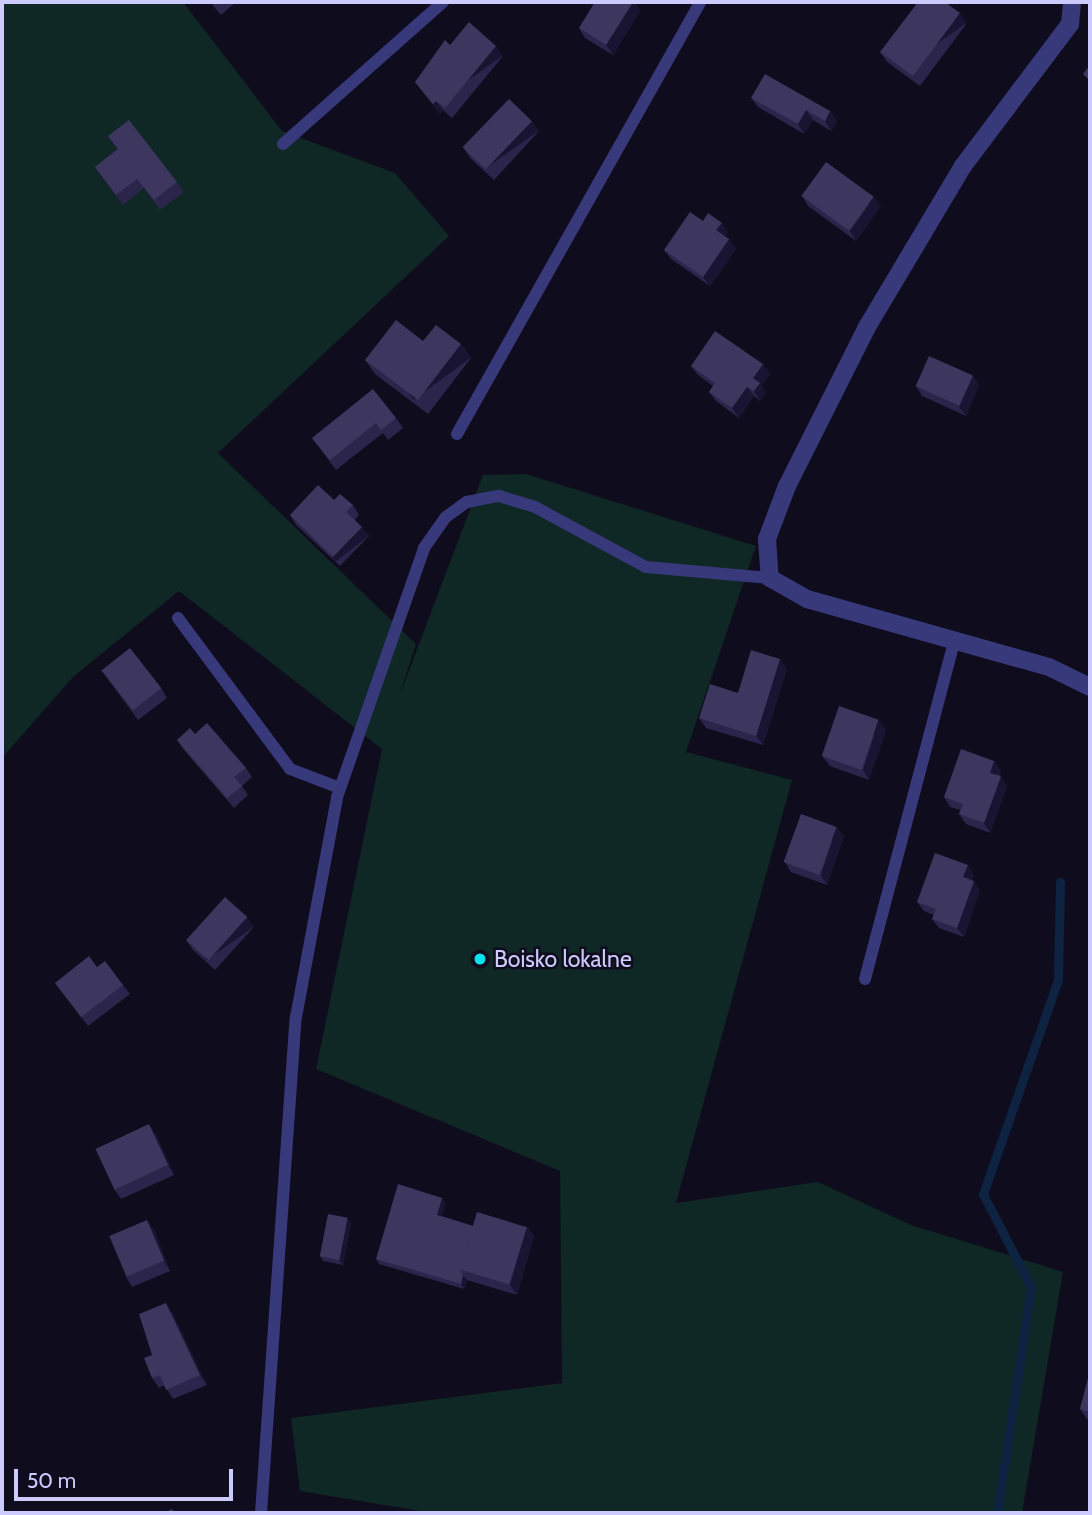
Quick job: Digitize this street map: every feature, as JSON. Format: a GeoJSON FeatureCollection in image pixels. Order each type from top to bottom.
{"type":"FeatureCollection","features":[{"type":"Feature","properties":{"kind":"street"},"geometry":{"type":"LineString","coordinates":[[1072,2],[1070,24],[963,166],[866,329],[783,496],[767,539],[770,578],[807,599],[1049,667],[1090,687]]}},
{"type":"Feature","properties":{"kind":"lane"},"geometry":{"type":"LineString","coordinates":[[283,145],[443,2]]}},
{"type":"Feature","properties":{"kind":"lane"},"geometry":{"type":"LineString","coordinates":[[457,434],[700,2]]}},
{"type":"Feature","properties":{"kind":"lane"},"geometry":{"type":"LineString","coordinates":[[261,1513],[296,1017],[340,788],[424,548],[446,517],[467,502],[499,496],[536,507],[646,567],[770,578]]}},
{"type":"Feature","properties":{"kind":"lane"},"geometry":{"type":"LineString","coordinates":[[178,618],[290,769],[340,788]]}},
{"type":"Feature","properties":{"kind":"lane"},"geometry":{"type":"LineString","coordinates":[[865,979],[954,641]]}},
{"type":"Feature","properties":{"kind":"green space"},"geometry":{"type":"Polygon","coordinates":[[[2,2],[183,2],[282,131],[395,173],[449,236],[218,453],[416,644],[399,697],[483,475],[526,474],[756,546],[686,752],[792,780],[676,1203],[818,1182],[911,1225],[1063,1272],[1022,1513],[432,1513],[300,1491],[291,1418],[562,1383],[560,1171],[316,1069],[382,749],[179,591],[73,677],[2,758],[2,2]]]}},
{"type":"Feature","properties":{"kind":"building"},"geometry":{"type":"Polygon","coordinates":[[[595,2],[633,2],[606,45],[579,28],[595,2]]]}},
{"type":"Feature","properties":{"kind":"building"},"geometry":{"type":"Polygon","coordinates":[[[918,2],[945,2],[960,13],[913,76],[880,52],[918,2]]]}},
{"type":"Feature","properties":{"kind":"building"},"geometry":{"type":"Polygon","coordinates":[[[469,22],[496,46],[445,108],[436,101],[433,104],[415,82],[445,40],[450,45],[469,22]]]}},
{"type":"Feature","properties":{"kind":"building"},"geometry":{"type":"Polygon","coordinates":[[[1090,65],[1090,81],[1083,74],[1090,65]]]}},
{"type":"Feature","properties":{"kind":"building"},"geometry":{"type":"Polygon","coordinates":[[[765,74],[830,111],[825,121],[806,110],[798,124],[751,98],[765,74]]]}},
{"type":"Feature","properties":{"kind":"building"},"geometry":{"type":"Polygon","coordinates":[[[509,99],[532,121],[485,169],[462,147],[509,99]]]}},
{"type":"Feature","properties":{"kind":"building"},"geometry":{"type":"Polygon","coordinates":[[[129,120],[177,182],[154,200],[137,179],[116,195],[95,167],[118,149],[108,136],[129,120]]]}},
{"type":"Feature","properties":{"kind":"building"},"geometry":{"type":"Polygon","coordinates":[[[826,162],[874,197],[849,231],[801,196],[826,162]]]}},
{"type":"Feature","properties":{"kind":"building"},"geometry":{"type":"Polygon","coordinates":[[[690,212],[703,221],[708,213],[722,223],[716,230],[729,239],[703,277],[664,250],[690,212]]]}},
{"type":"Feature","properties":{"kind":"building"},"geometry":{"type":"Polygon","coordinates":[[[396,320],[423,341],[436,325],[461,344],[418,400],[365,360],[396,320]]]}},
{"type":"Feature","properties":{"kind":"building"},"geometry":{"type":"Polygon","coordinates":[[[715,331],[763,364],[753,378],[760,383],[754,391],[747,387],[732,408],[709,392],[715,383],[691,366],[715,331]]]}},
{"type":"Feature","properties":{"kind":"building"},"geometry":{"type":"Polygon","coordinates":[[[929,356],[973,376],[959,406],[916,386],[929,356]]]}},
{"type":"Feature","properties":{"kind":"building"},"geometry":{"type":"Polygon","coordinates":[[[373,389],[396,418],[381,430],[376,423],[330,460],[312,438],[373,389]]]}},
{"type":"Feature","properties":{"kind":"building"},"geometry":{"type":"Polygon","coordinates":[[[318,485],[334,500],[340,494],[353,505],[346,512],[362,527],[333,557],[290,515],[318,485]]]}},
{"type":"Feature","properties":{"kind":"building"},"geometry":{"type":"Polygon","coordinates":[[[130,648],[161,688],[133,710],[102,670],[130,648]]]}},
{"type":"Feature","properties":{"kind":"building"},"geometry":{"type":"Polygon","coordinates":[[[751,650],[780,659],[756,736],[699,718],[710,684],[738,693],[751,650]]]}},
{"type":"Feature","properties":{"kind":"building"},"geometry":{"type":"Polygon","coordinates":[[[839,706],[879,720],[861,770],[822,756],[839,706]]]}},
{"type":"Feature","properties":{"kind":"building"},"geometry":{"type":"Polygon","coordinates":[[[207,723],[246,768],[234,777],[242,786],[227,798],[177,740],[190,728],[195,734],[207,723]]]}},
{"type":"Feature","properties":{"kind":"building"},"geometry":{"type":"Polygon","coordinates":[[[961,749],[994,761],[990,773],[1001,776],[984,823],[959,814],[963,804],[944,797],[961,749]]]}},
{"type":"Feature","properties":{"kind":"building"},"geometry":{"type":"Polygon","coordinates":[[[801,814],[837,827],[819,875],[784,862],[801,814]]]}},
{"type":"Feature","properties":{"kind":"building"},"geometry":{"type":"Polygon","coordinates":[[[935,853],[968,865],[963,877],[974,881],[957,928],[932,919],[936,909],[917,902],[935,853]]]}},
{"type":"Feature","properties":{"kind":"building"},"geometry":{"type":"Polygon","coordinates":[[[225,897],[247,917],[208,960],[186,940],[225,897]]]}},
{"type":"Feature","properties":{"kind":"building"},"geometry":{"type":"Polygon","coordinates":[[[89,956],[97,967],[105,961],[123,985],[81,1017],[55,983],[89,956]]]}},
{"type":"Feature","properties":{"kind":"building"},"geometry":{"type":"Polygon","coordinates":[[[149,1124],[168,1165],[115,1190],[96,1149],[149,1124]]]}},
{"type":"Feature","properties":{"kind":"building"},"geometry":{"type":"Polygon","coordinates":[[[398,1184],[442,1198],[437,1215],[473,1226],[460,1270],[463,1275],[461,1284],[376,1259],[398,1184]]]}},
{"type":"Feature","properties":{"kind":"building"},"geometry":{"type":"Polygon","coordinates":[[[477,1212],[527,1227],[509,1285],[459,1269],[477,1212]]]}},
{"type":"Feature","properties":{"kind":"building"},"geometry":{"type":"Polygon","coordinates":[[[328,1214],[348,1218],[339,1260],[320,1256],[328,1214]]]}},
{"type":"Feature","properties":{"kind":"building"},"geometry":{"type":"Polygon","coordinates":[[[147,1220],[164,1261],[126,1277],[109,1236],[147,1220]]]}},
{"type":"Feature","properties":{"kind":"building"},"geometry":{"type":"Polygon","coordinates":[[[166,1303],[200,1375],[166,1390],[160,1375],[152,1378],[144,1358],[152,1355],[139,1314],[166,1303]]]}},
{"type":"Feature","properties":{"kind":"building"},"geometry":{"type":"Polygon","coordinates":[[[1090,1371],[1090,1412],[1080,1409],[1090,1371]]]}},
{"type":"Feature","properties":{"kind":"waterway"},"geometry":{"type":"LineString","coordinates":[[997,1513],[1031,1287],[983,1194],[1058,980],[1060,882]]}},
{"type":"Feature","properties":{"kind":"place","name":"Boisko lokalne"},"geometry":{"type":"Point","coordinates":[480,959]}}]}
